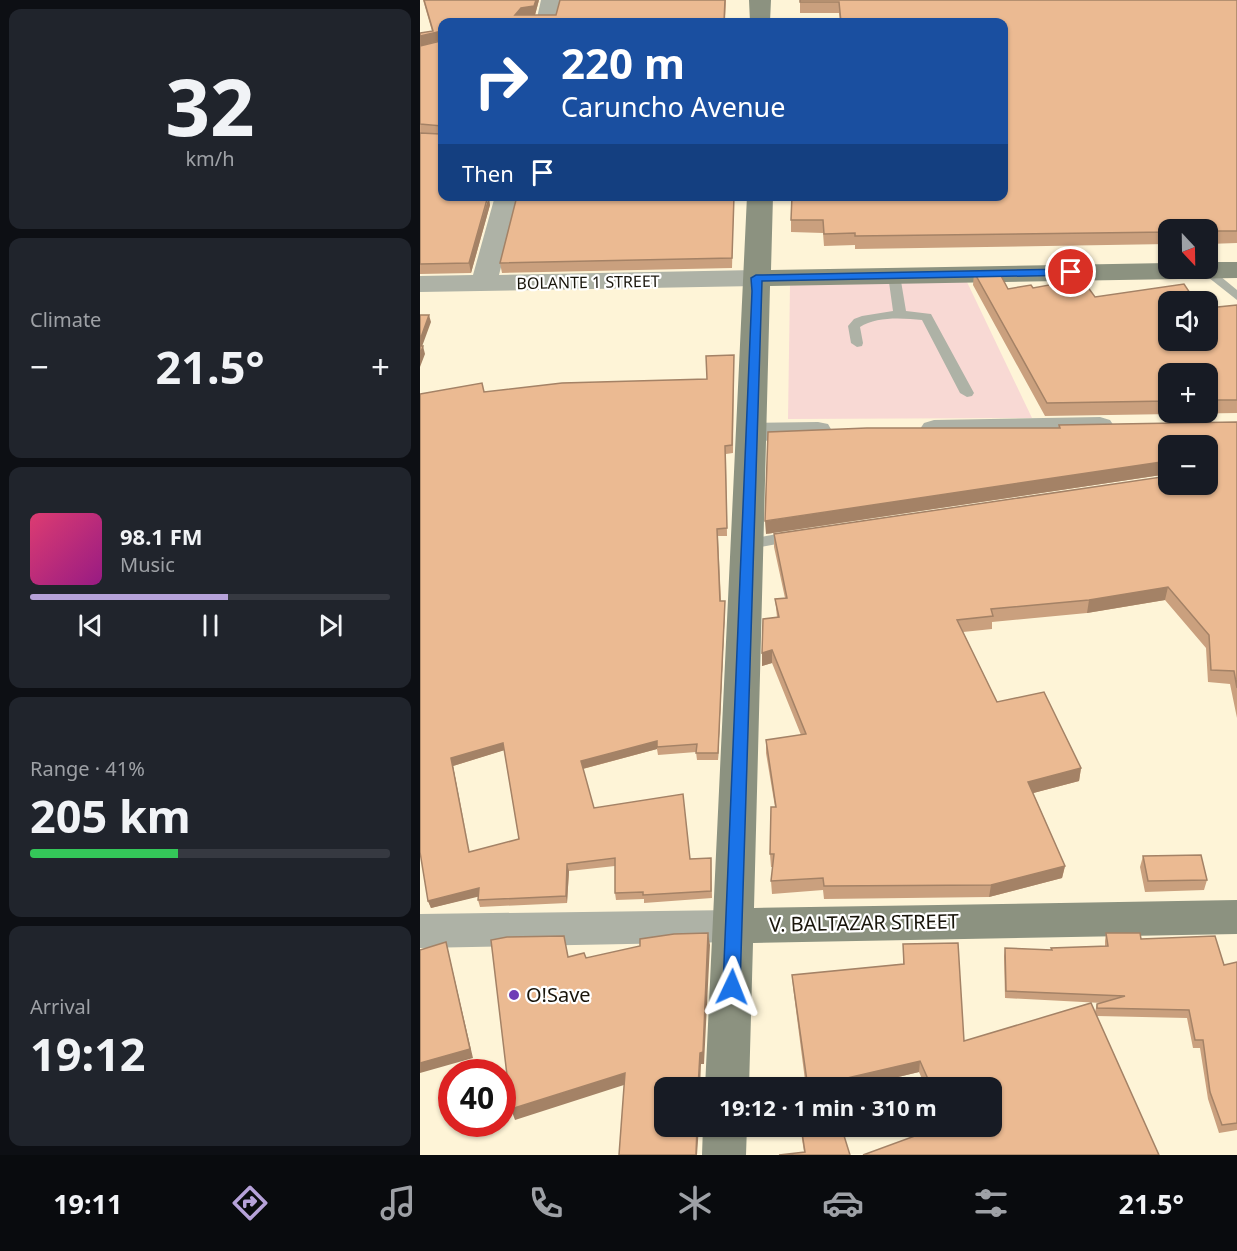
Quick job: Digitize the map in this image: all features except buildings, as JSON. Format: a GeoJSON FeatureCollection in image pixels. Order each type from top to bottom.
{"type":"FeatureCollection","features":[{"type":"Feature","properties":{"kind":"street"},"geometry":{"type":"LineString","coordinates":[[760,0],[760,18]]}},
{"type":"Feature","properties":{"kind":"street"},"geometry":{"type":"LineString","coordinates":[[484,284],[506,201]]}},
{"type":"Feature","properties":{"kind":"street"},"geometry":{"type":"LineString","coordinates":[[727,1077],[760,201]]}},
{"type":"Feature","properties":{"kind":"street"},"geometry":{"type":"LineString","coordinates":[[1218,270],[1237,270]]}},
{"type":"Feature","properties":{"kind":"street"},"geometry":{"type":"LineString","coordinates":[[756,278],[1158,271]]}},
{"type":"Feature","properties":{"kind":"street","name":"BOLANTE 1 STREET"},"geometry":{"type":"LineString","coordinates":[[420,284],[756,278]]}},
{"type":"Feature","properties":{"kind":"street"},"geometry":{"type":"LineString","coordinates":[[906,430],[1131,426]]}},
{"type":"Feature","properties":{"kind":"street"},"geometry":{"type":"LineString","coordinates":[[753,432],[847,430]]}},
{"type":"Feature","properties":{"kind":"street","name":"V. BALTAZAR STREET"},"geometry":{"type":"LineString","coordinates":[[420,931],[1237,917]]}},
{"type":"Feature","properties":{"kind":"street"},"geometry":{"type":"LineString","coordinates":[[724,1155],[725,1137]]}},
{"type":"Feature","properties":{"kind":"lane"},"geometry":{"type":"LineString","coordinates":[[894,276],[900,314]]}},
{"type":"Feature","properties":{"kind":"lane"},"geometry":{"type":"LineString","coordinates":[[1216,279],[1237,296]]}},
{"type":"Feature","properties":{"kind":"lane"},"geometry":{"type":"LineString","coordinates":[[857,343],[855,323],[900,314],[927,317],[967,393]]}},
{"type":"Feature","properties":{"kind":"lane"},"geometry":{"type":"LineString","coordinates":[[748,544],[813,533]]}},
{"type":"Feature","properties":{"kind":"shaded area"},"geometry":{"type":"Polygon","coordinates":[[[967,282],[1032,418],[788,419],[790,285],[967,282]]]}},
{"type":"Feature","properties":{"kind":"place","name":"O!Save"},"geometry":{"type":"Point","coordinates":[514,995]}},
{"type":"Feature","properties":{"kind":"route"},"geometry":{"type":"LineString","coordinates":[[732,987],[758,291],[756,278],[1071,272]]}}]}
